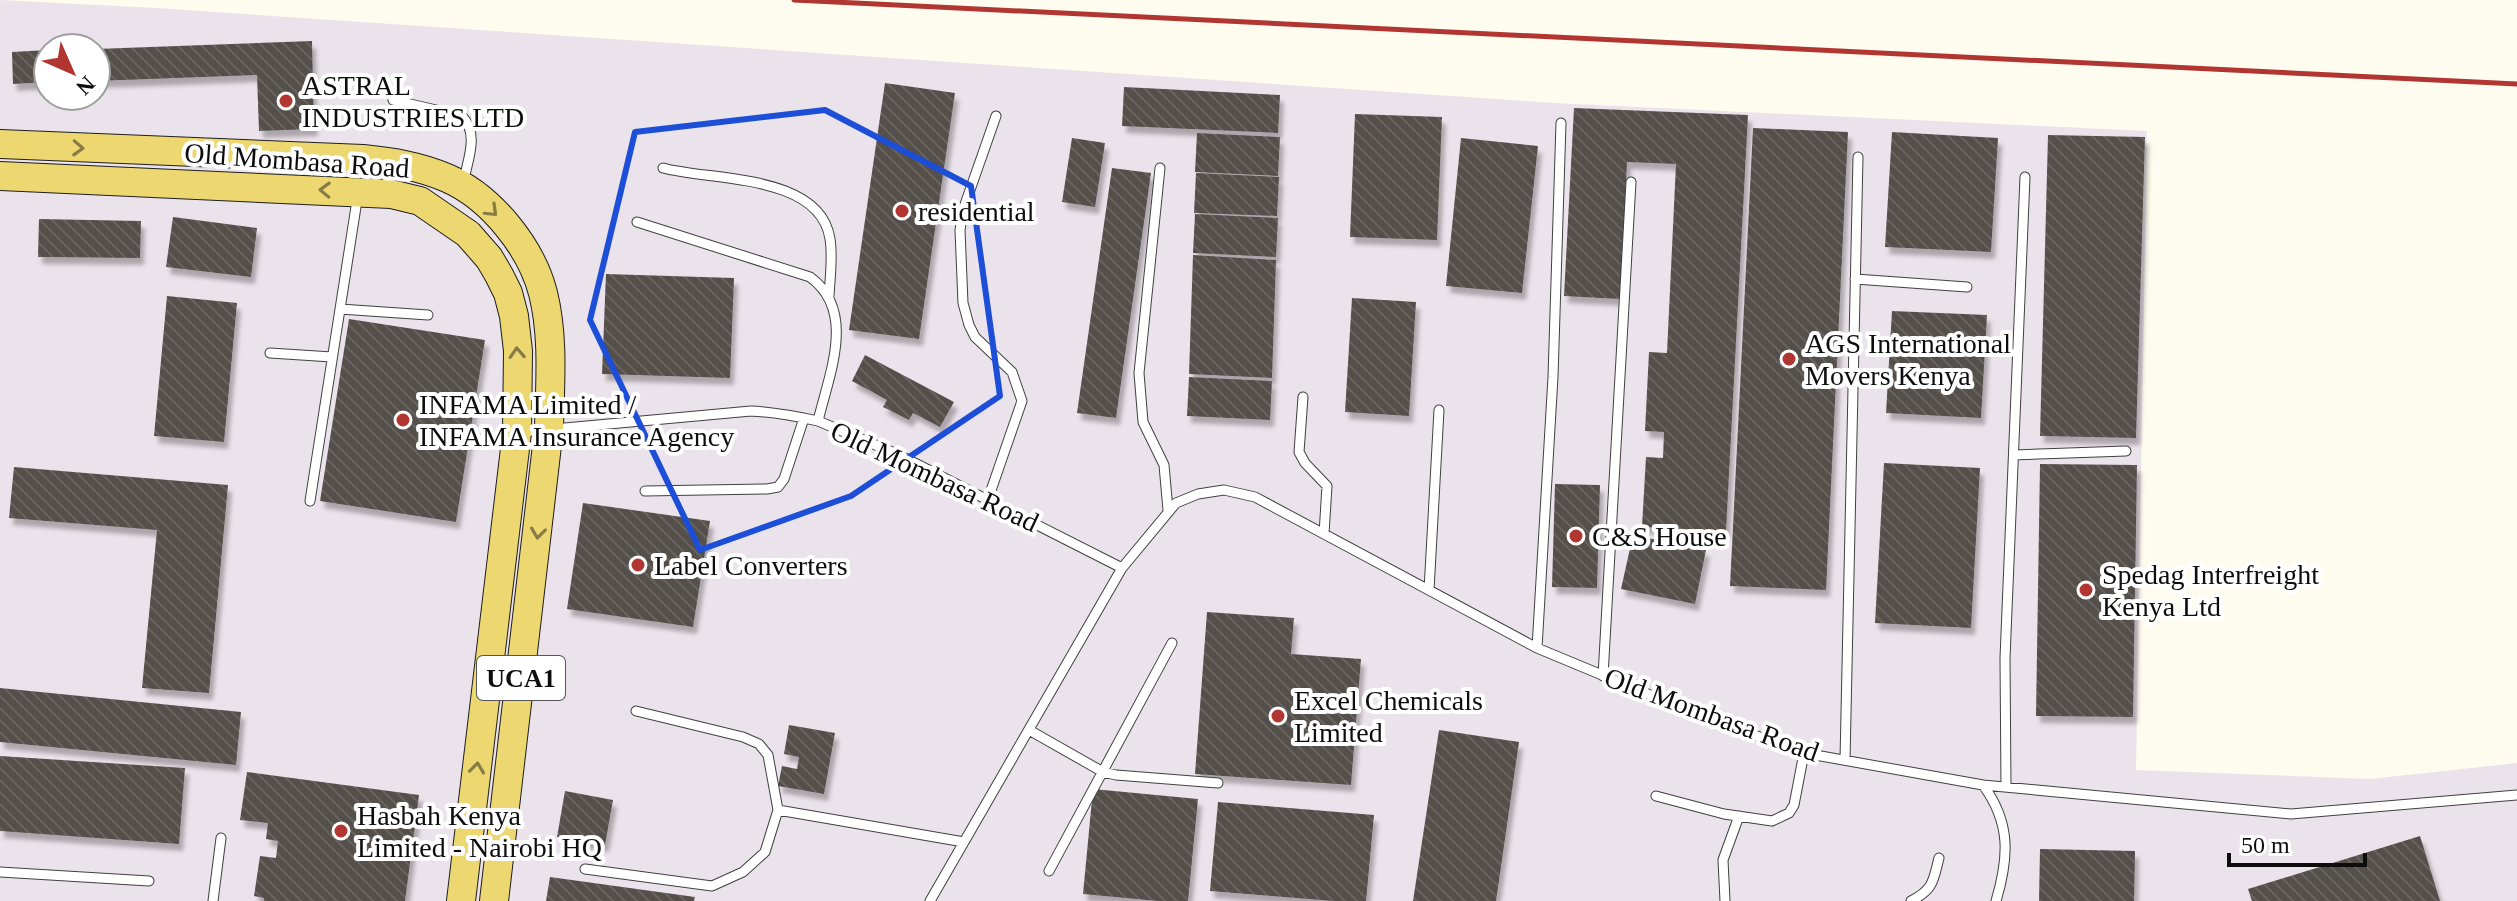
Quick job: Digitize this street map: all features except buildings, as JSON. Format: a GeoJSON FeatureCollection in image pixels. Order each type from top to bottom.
{"type":"FeatureCollection","features":[{"type":"Feature","properties":{"kind":"main road","name":"Old Mombasa Road"},"geometry":{"type":"LineString","coordinates":[[2,165],[363,159],[414,166],[451,179],[505,225],[535,270],[542,290],[549,332],[548,442]]}},
{"type":"Feature","properties":{"kind":"main road","name":"Old Mombasa Road"},"geometry":{"type":"LineString","coordinates":[[2,165],[359,191],[420,201],[468,234],[489,258],[508,293],[518,351],[515,446]]}},
{"type":"Feature","properties":{"kind":"main road","name":"UCA1"},"geometry":{"type":"LineString","coordinates":[[494,901],[548,442]]}},
{"type":"Feature","properties":{"kind":"main road","name":"UCA1"},"geometry":{"type":"LineString","coordinates":[[461,901],[515,446]]}},
{"type":"Feature","properties":{"kind":"lane"},"geometry":{"type":"LineString","coordinates":[[393,100],[462,116],[469,124],[473,134],[462,187]]}},
{"type":"Feature","properties":{"kind":"lane"},"geometry":{"type":"LineString","coordinates":[[988,499],[1022,401],[1012,372],[975,337],[969,325],[963,303],[960,230],[963,210],[996,116]]}},
{"type":"Feature","properties":{"kind":"lane"},"geometry":{"type":"LineString","coordinates":[[1537,648],[1553,377],[1561,123]]}},
{"type":"Feature","properties":{"kind":"lane"},"geometry":{"type":"LineString","coordinates":[[1845,760],[1858,157]]}},
{"type":"Feature","properties":{"kind":"lane"},"geometry":{"type":"LineString","coordinates":[[663,168],[752,182],[802,198],[817,213],[830,239],[829,296]]}},
{"type":"Feature","properties":{"kind":"lane"},"geometry":{"type":"LineString","coordinates":[[1160,168],[1139,373],[1143,422],[1164,465],[1168,510]]}},
{"type":"Feature","properties":{"kind":"lane"},"geometry":{"type":"LineString","coordinates":[[2006,787],[2005,658],[2025,177]]}},
{"type":"Feature","properties":{"kind":"lane"},"geometry":{"type":"LineString","coordinates":[[1603,676],[1631,182]]}},
{"type":"Feature","properties":{"kind":"lane"},"geometry":{"type":"LineString","coordinates":[[310,501],[359,191]]}},
{"type":"Feature","properties":{"kind":"lane"},"geometry":{"type":"LineString","coordinates":[[637,222],[810,277],[823,286],[838,322],[818,421]]}},
{"type":"Feature","properties":{"kind":"lane"},"geometry":{"type":"LineString","coordinates":[[1855,279],[1967,287]]}},
{"type":"Feature","properties":{"kind":"lane"},"geometry":{"type":"LineString","coordinates":[[340,309],[428,315]]}},
{"type":"Feature","properties":{"kind":"lane"},"geometry":{"type":"LineString","coordinates":[[270,353],[332,357]]}},
{"type":"Feature","properties":{"kind":"lane"},"geometry":{"type":"LineString","coordinates":[[1303,397],[1299,452],[1327,486],[1324,534]]}},
{"type":"Feature","properties":{"kind":"lane"},"geometry":{"type":"LineString","coordinates":[[1429,590],[1439,410]]}},
{"type":"Feature","properties":{"kind":"lane","name":"Old Mombasa Road"},"geometry":{"type":"LineString","coordinates":[[515,446],[751,411],[779,412],[818,421],[897,454],[1122,568]]}},
{"type":"Feature","properties":{"kind":"lane"},"geometry":{"type":"LineString","coordinates":[[645,491],[778,487],[784,479],[804,418]]}},
{"type":"Feature","properties":{"kind":"lane"},"geometry":{"type":"LineString","coordinates":[[2014,455],[2126,451]]}},
{"type":"Feature","properties":{"kind":"lane","name":"Old Mombasa Road"},"geometry":{"type":"LineString","coordinates":[[930,901],[1122,568],[1176,503],[1198,494],[1224,490],[1255,497],[1537,648],[1696,714],[1804,753],[1983,785],[2291,814],[2517,795]]}},
{"type":"Feature","properties":{"kind":"lane"},"geometry":{"type":"LineString","coordinates":[[1049,871],[1172,643]]}},
{"type":"Feature","properties":{"kind":"lane"},"geometry":{"type":"LineString","coordinates":[[585,869],[712,886],[743,872],[765,852],[778,810],[772,767],[768,755],[759,744],[743,737],[636,711]]}},
{"type":"Feature","properties":{"kind":"lane"},"geometry":{"type":"LineString","coordinates":[[1029,730],[1103,772],[1128,777],[1218,783]]}},
{"type":"Feature","properties":{"kind":"lane"},"geometry":{"type":"LineString","coordinates":[[1656,796],[1772,821],[1789,813],[1794,805],[1804,753]]}},
{"type":"Feature","properties":{"kind":"lane"},"geometry":{"type":"LineString","coordinates":[[1983,785],[1996,802],[2004,821],[2004,874],[1996,901]]}},
{"type":"Feature","properties":{"kind":"lane"},"geometry":{"type":"LineString","coordinates":[[778,810],[964,842]]}},
{"type":"Feature","properties":{"kind":"lane"},"geometry":{"type":"LineString","coordinates":[[1725,901],[1723,860],[1739,816]]}},
{"type":"Feature","properties":{"kind":"lane"},"geometry":{"type":"LineString","coordinates":[[213,901],[221,838]]}},
{"type":"Feature","properties":{"kind":"lane"},"geometry":{"type":"LineString","coordinates":[[1911,901],[1927,893],[1931,887],[1939,858]]}},
{"type":"Feature","properties":{"kind":"lane"},"geometry":{"type":"LineString","coordinates":[[0,872],[149,881]]}},
{"type":"Feature","properties":{"kind":"highlighted area"},"geometry":{"type":"Polygon","coordinates":[[[825,110],[971,186],[1000,396],[851,496],[700,550],[590,320],[635,132],[825,110]]]}},
{"type":"Feature","properties":{"kind":"shaded area"},"geometry":{"type":"Polygon","coordinates":[[[0,0],[1555,103],[2147,131],[2136,770],[2370,779],[2517,763],[2517,901],[0,901],[0,0]]]}},
{"type":"Feature","properties":{"kind":"railway"},"geometry":{"type":"LineString","coordinates":[[794,0],[2517,84]]}},
{"type":"Feature","properties":{"kind":"place","name":"ASTRAL INDUSTRIES LTD"},"geometry":{"type":"Point","coordinates":[286,101]}},
{"type":"Feature","properties":{"kind":"place","name":"residential"},"geometry":{"type":"Point","coordinates":[902,211]}},
{"type":"Feature","properties":{"kind":"place","name":"AGS International Movers Kenya"},"geometry":{"type":"Point","coordinates":[1789,359]}},
{"type":"Feature","properties":{"kind":"place","name":"INFAMA Limited / INFAMA Insurance Agency"},"geometry":{"type":"Point","coordinates":[403,420]}},
{"type":"Feature","properties":{"kind":"place","name":"C&S House"},"geometry":{"type":"Point","coordinates":[1576,536]}},
{"type":"Feature","properties":{"kind":"place","name":"Label Converters"},"geometry":{"type":"Point","coordinates":[638,565]}},
{"type":"Feature","properties":{"kind":"place","name":"Spedag Interfreight Kenya Ltd"},"geometry":{"type":"Point","coordinates":[2086,590]}},
{"type":"Feature","properties":{"kind":"place","name":"Excel Chemicals Limited"},"geometry":{"type":"Point","coordinates":[1278,716]}},
{"type":"Feature","properties":{"kind":"place","name":"Hasbah Kenya Limited - Nairobi HQ"},"geometry":{"type":"Point","coordinates":[341,831]}}]}
